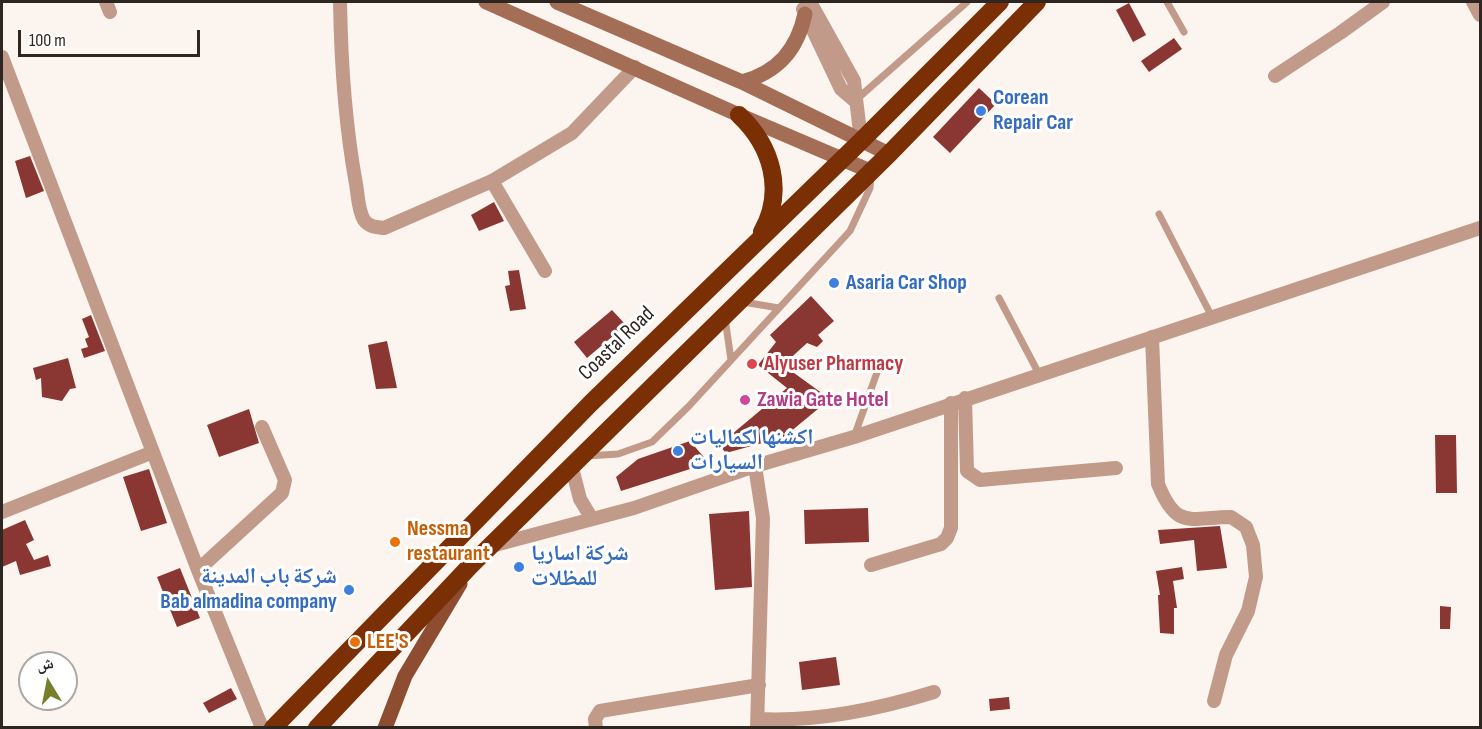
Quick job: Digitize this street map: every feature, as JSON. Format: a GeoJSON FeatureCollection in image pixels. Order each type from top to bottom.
{"type":"FeatureCollection","features":[{"type":"Feature","properties":{"kind":"highway","name":"Coastal Road"},"geometry":{"type":"LineString","coordinates":[[273,728],[446,549],[1000,2]]}},
{"type":"Feature","properties":{"kind":"highway"},"geometry":{"type":"LineString","coordinates":[[317,728],[471,566],[495,545],[738,301],[889,154],[1037,2]]}},
{"type":"Feature","properties":{"kind":"highway"},"geometry":{"type":"LineString","coordinates":[[739,115],[762,141],[773,174],[772,209],[757,240]]}},
{"type":"Feature","properties":{"kind":"main road"},"geometry":{"type":"LineString","coordinates":[[486,2],[870,171]]}},
{"type":"Feature","properties":{"kind":"main road"},"geometry":{"type":"LineString","coordinates":[[558,2],[742,82],[889,154]]}},
{"type":"Feature","properties":{"kind":"main road"},"geometry":{"type":"LineString","coordinates":[[742,82],[768,72],[780,64],[797,41],[808,4]]}},
{"type":"Feature","properties":{"kind":"main road"},"geometry":{"type":"LineString","coordinates":[[385,728],[405,676],[471,566]]}},
{"type":"Feature","properties":{"kind":"street"},"geometry":{"type":"LineString","coordinates":[[340,2],[342,71],[353,170],[365,222],[372,227],[384,228],[492,181],[572,133],[635,67]]}},
{"type":"Feature","properties":{"kind":"street"},"geometry":{"type":"LineString","coordinates":[[1275,75],[1383,2]]}},
{"type":"Feature","properties":{"kind":"street"},"geometry":{"type":"LineString","coordinates":[[1473,2],[1480,15]]}},
{"type":"Feature","properties":{"kind":"street"},"geometry":{"type":"LineString","coordinates":[[808,4],[841,89],[855,101],[861,141]]}},
{"type":"Feature","properties":{"kind":"street"},"geometry":{"type":"LineString","coordinates":[[2,57],[198,570],[262,728]]}},
{"type":"Feature","properties":{"kind":"street"},"geometry":{"type":"LineString","coordinates":[[492,181],[545,270]]}},
{"type":"Feature","properties":{"kind":"street"},"geometry":{"type":"LineString","coordinates":[[495,545],[592,519],[755,466],[854,437],[1480,228]]}},
{"type":"Feature","properties":{"kind":"street"},"geometry":{"type":"LineString","coordinates":[[1152,337],[1158,484],[1166,504],[1177,514],[1192,521],[1231,517],[1246,527],[1253,545],[1256,577],[1248,611],[1226,655],[1214,701]]}},
{"type":"Feature","properties":{"kind":"street"},"geometry":{"type":"LineString","coordinates":[[958,401],[966,467],[974,478],[980,480],[1116,468]]}},
{"type":"Feature","properties":{"kind":"street"},"geometry":{"type":"LineString","coordinates":[[872,565],[941,544],[947,538],[951,528],[958,401]]}},
{"type":"Feature","properties":{"kind":"street"},"geometry":{"type":"LineString","coordinates":[[198,570],[282,493],[285,480],[262,427]]}},
{"type":"Feature","properties":{"kind":"street"},"geometry":{"type":"LineString","coordinates":[[2,512],[153,453]]}},
{"type":"Feature","properties":{"kind":"street"},"geometry":{"type":"LineString","coordinates":[[578,462],[580,499],[592,519]]}},
{"type":"Feature","properties":{"kind":"street"},"geometry":{"type":"LineString","coordinates":[[755,466],[764,518],[758,723],[831,714],[934,692]]}},
{"type":"Feature","properties":{"kind":"street"},"geometry":{"type":"LineString","coordinates":[[596,728],[595,720],[600,711],[759,685]]}},
{"type":"Feature","properties":{"kind":"lane"},"geometry":{"type":"LineString","coordinates":[[855,101],[967,2]]}},
{"type":"Feature","properties":{"kind":"lane"},"geometry":{"type":"LineString","coordinates":[[1167,2],[1184,32]]}},
{"type":"Feature","properties":{"kind":"lane"},"geometry":{"type":"LineString","coordinates":[[578,462],[618,454],[652,442],[850,231],[870,188],[870,171]]}},
{"type":"Feature","properties":{"kind":"lane"},"geometry":{"type":"LineString","coordinates":[[1159,214],[1212,317]]}},
{"type":"Feature","properties":{"kind":"lane"},"geometry":{"type":"LineString","coordinates":[[999,298],[1039,374]]}},
{"type":"Feature","properties":{"kind":"lane"},"geometry":{"type":"LineString","coordinates":[[738,301],[779,308]]}},
{"type":"Feature","properties":{"kind":"lane"},"geometry":{"type":"LineString","coordinates":[[724,316],[731,360]]}},
{"type":"Feature","properties":{"kind":"lane"},"geometry":{"type":"LineString","coordinates":[[854,437],[880,363]]}},
{"type":"Feature","properties":{"kind":"building"},"geometry":{"type":"Polygon","coordinates":[[[1129,3],[1146,35],[1133,42],[1116,10],[1129,3]]]}},
{"type":"Feature","properties":{"kind":"building"},"geometry":{"type":"Polygon","coordinates":[[[1174,38],[1182,49],[1149,72],[1141,61],[1174,38]]]}},
{"type":"Feature","properties":{"kind":"building"},"geometry":{"type":"Polygon","coordinates":[[[979,88],[996,104],[950,153],[933,137],[979,88]]]}},
{"type":"Feature","properties":{"kind":"building"},"geometry":{"type":"Polygon","coordinates":[[[30,156],[44,191],[26,198],[15,161],[30,156]]]}},
{"type":"Feature","properties":{"kind":"building"},"geometry":{"type":"Polygon","coordinates":[[[494,202],[504,221],[479,231],[471,215],[494,202]]]}},
{"type":"Feature","properties":{"kind":"building"},"geometry":{"type":"Polygon","coordinates":[[[519,270],[526,309],[510,311],[505,286],[510,285],[508,271],[519,270]]]}},
{"type":"Feature","properties":{"kind":"building"},"geometry":{"type":"Polygon","coordinates":[[[811,296],[834,321],[818,335],[823,341],[817,347],[807,343],[783,365],[830,399],[784,437],[726,453],[719,445],[787,388],[758,365],[776,342],[770,335],[811,296]]]}},
{"type":"Feature","properties":{"kind":"building"},"geometry":{"type":"Polygon","coordinates":[[[612,310],[626,325],[587,358],[574,342],[612,310]]]}},
{"type":"Feature","properties":{"kind":"building"},"geometry":{"type":"Polygon","coordinates":[[[91,315],[105,351],[84,358],[81,349],[88,347],[85,339],[89,337],[82,319],[91,315]]]}},
{"type":"Feature","properties":{"kind":"building"},"geometry":{"type":"Polygon","coordinates":[[[387,341],[397,388],[376,389],[368,345],[387,341]]]}},
{"type":"Feature","properties":{"kind":"building"},"geometry":{"type":"Polygon","coordinates":[[[68,358],[76,388],[70,389],[62,401],[42,397],[41,378],[36,380],[33,368],[68,358]]]}},
{"type":"Feature","properties":{"kind":"building"},"geometry":{"type":"Polygon","coordinates":[[[249,409],[259,443],[219,457],[207,425],[249,409]]]}},
{"type":"Feature","properties":{"kind":"building"},"geometry":{"type":"Polygon","coordinates":[[[1435,435],[1456,435],[1457,493],[1436,493],[1435,435]]]}},
{"type":"Feature","properties":{"kind":"building"},"geometry":{"type":"Polygon","coordinates":[[[690,441],[709,463],[621,491],[616,477],[638,459],[690,441]]]}},
{"type":"Feature","properties":{"kind":"building"},"geometry":{"type":"Polygon","coordinates":[[[149,469],[167,523],[141,531],[123,477],[149,469]]]}},
{"type":"Feature","properties":{"kind":"building"},"geometry":{"type":"Polygon","coordinates":[[[868,508],[869,542],[805,544],[804,510],[868,508]]]}},
{"type":"Feature","properties":{"kind":"building"},"geometry":{"type":"Polygon","coordinates":[[[749,511],[752,587],[715,590],[709,514],[749,511]]]}},
{"type":"Feature","properties":{"kind":"building"},"geometry":{"type":"Polygon","coordinates":[[[25,520],[34,540],[26,544],[34,560],[48,555],[51,566],[20,575],[16,561],[2,567],[2,530],[25,520]]]}},
{"type":"Feature","properties":{"kind":"building"},"geometry":{"type":"Polygon","coordinates":[[[1220,526],[1227,568],[1197,571],[1194,540],[1160,544],[1158,530],[1220,526]]]}},
{"type":"Feature","properties":{"kind":"building"},"geometry":{"type":"Polygon","coordinates":[[[1182,567],[1184,579],[1173,581],[1177,608],[1174,608],[1174,634],[1160,633],[1158,595],[1160,595],[1156,571],[1182,567]]]}},
{"type":"Feature","properties":{"kind":"building"},"geometry":{"type":"Polygon","coordinates":[[[180,568],[200,618],[177,627],[157,577],[180,568]]]}},
{"type":"Feature","properties":{"kind":"building"},"geometry":{"type":"Polygon","coordinates":[[[1440,606],[1451,607],[1450,629],[1440,629],[1440,606]]]}},
{"type":"Feature","properties":{"kind":"building"},"geometry":{"type":"Polygon","coordinates":[[[836,657],[840,685],[802,690],[799,662],[836,657]]]}},
{"type":"Feature","properties":{"kind":"building"},"geometry":{"type":"Polygon","coordinates":[[[231,688],[237,699],[209,713],[203,703],[231,688]]]}},
{"type":"Feature","properties":{"kind":"building"},"geometry":{"type":"Polygon","coordinates":[[[1009,697],[1010,709],[990,711],[989,699],[1009,697]]]}},
{"type":"Feature","properties":{"kind":"place","name":"Corean Repair Car"},"geometry":{"type":"Point","coordinates":[981,111]}},
{"type":"Feature","properties":{"kind":"place","name":"Asaria Car Shop"},"geometry":{"type":"Point","coordinates":[834,283]}},
{"type":"Feature","properties":{"kind":"place","name":"Alyuser Pharmacy"},"geometry":{"type":"Point","coordinates":[752,364]}},
{"type":"Feature","properties":{"kind":"place","name":"Zawia Gate Hotel"},"geometry":{"type":"Point","coordinates":[745,400]}},
{"type":"Feature","properties":{"kind":"place","name":"اكشنها لكماليات السيارات"},"geometry":{"type":"Point","coordinates":[678,451]}},
{"type":"Feature","properties":{"kind":"place","name":"Nessma restaurant"},"geometry":{"type":"Point","coordinates":[395,542]}},
{"type":"Feature","properties":{"kind":"place","name":"شركة اساريا للمظلات"},"geometry":{"type":"Point","coordinates":[519,567]}},
{"type":"Feature","properties":{"kind":"place","name":"شركة باب المدينة Bab almadina company"},"geometry":{"type":"Point","coordinates":[349,590]}},
{"type":"Feature","properties":{"kind":"place","name":"LEE'S"},"geometry":{"type":"Point","coordinates":[355,642]}}]}
